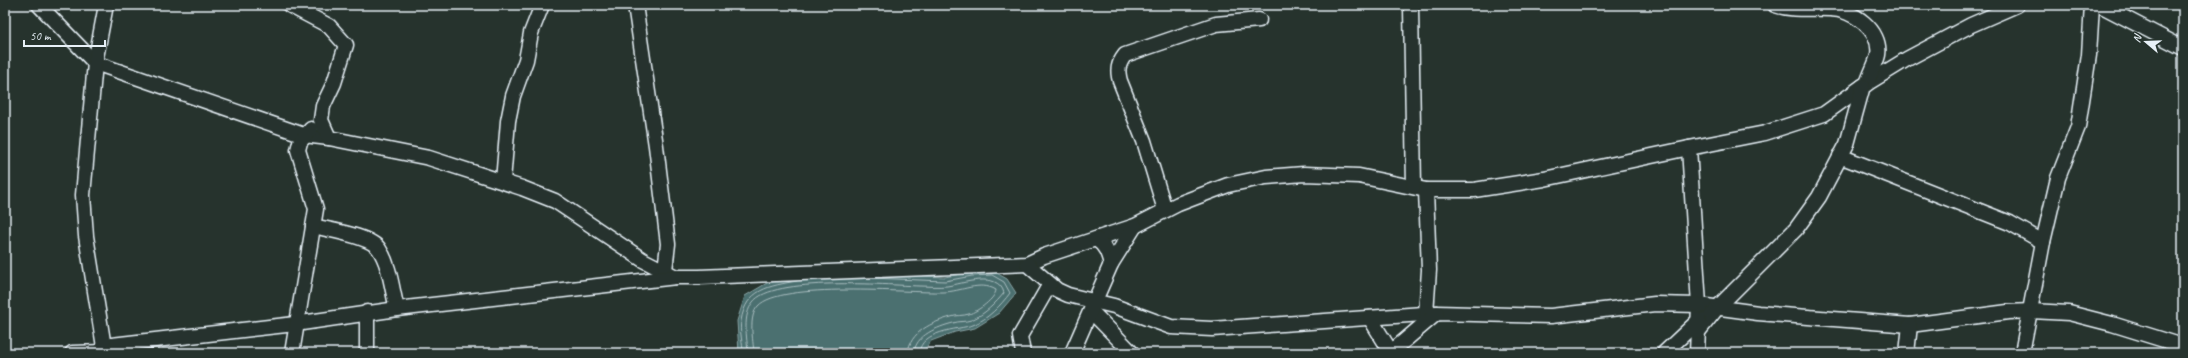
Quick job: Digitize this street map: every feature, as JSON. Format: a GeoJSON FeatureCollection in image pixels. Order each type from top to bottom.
{"type":"FeatureCollection","features":[{"type":"Feature","properties":{"kind":"street"},"geometry":{"type":"LineString","coordinates":[[39,5],[95,63],[304,135],[329,138],[429,158],[503,181],[555,201],[643,260],[671,274]]}},
{"type":"Feature","properties":{"kind":"street"},"geometry":{"type":"LineString","coordinates":[[104,350],[86,236],[83,195],[95,63],[106,5]]}},
{"type":"Feature","properties":{"kind":"street"},"geometry":{"type":"LineString","coordinates":[[289,5],[329,26],[346,45],[334,83],[323,106],[321,120],[329,138]]}},
{"type":"Feature","properties":{"kind":"street"},"geometry":{"type":"LineString","coordinates":[[503,181],[508,122],[513,96],[526,60],[531,33],[542,5]]}},
{"type":"Feature","properties":{"kind":"street"},"geometry":{"type":"LineString","coordinates":[[635,5],[656,146],[671,274]]}},
{"type":"Feature","properties":{"kind":"street"},"geometry":{"type":"LineString","coordinates":[[1664,353],[1698,326],[1796,229],[1819,197],[1847,144],[1865,85],[1878,54],[1876,39],[1867,24],[1851,15],[1832,9],[1790,10],[1775,5]]}},
{"type":"Feature","properties":{"kind":"street"},"geometry":{"type":"LineString","coordinates":[[72,353],[295,324],[397,308],[671,274],[931,269],[1026,264],[1134,226],[1165,210],[1228,185],[1266,177],[1304,174],[1359,176],[1420,188],[1474,190],[1544,180],[1765,133],[1824,114],[1865,85],[1907,59],[1971,25],[2017,5]]}},
{"type":"Feature","properties":{"kind":"street"},"geometry":{"type":"LineString","coordinates":[[2022,353],[2043,242],[2058,178],[2078,127],[2089,55],[2092,5]]}},
{"type":"Feature","properties":{"kind":"street"},"geometry":{"type":"LineString","coordinates":[[2100,5],[2183,48]]}},
{"type":"Feature","properties":{"kind":"street"},"geometry":{"type":"LineString","coordinates":[[1370,318],[1391,353],[1431,313],[1412,108],[1411,7]]}},
{"type":"Feature","properties":{"kind":"street"},"geometry":{"type":"LineString","coordinates":[[1165,210],[1144,141],[1117,72],[1120,62],[1125,55],[1216,24],[1259,20]]}},
{"type":"Feature","properties":{"kind":"street"},"geometry":{"type":"LineString","coordinates":[[292,353],[295,324],[316,209],[298,150],[304,135],[321,120]]}},
{"type":"Feature","properties":{"kind":"street"},"geometry":{"type":"LineString","coordinates":[[1689,148],[1699,305],[1697,353]]}},
{"type":"Feature","properties":{"kind":"street"},"geometry":{"type":"LineString","coordinates":[[1840,156],[2010,223],[2043,242]]}},
{"type":"Feature","properties":{"kind":"street"},"geometry":{"type":"LineString","coordinates":[[313,226],[368,240],[379,248],[385,262],[397,308]]}},
{"type":"Feature","properties":{"kind":"street"},"geometry":{"type":"LineString","coordinates":[[1072,353],[1108,271],[1134,226]]}},
{"type":"Feature","properties":{"kind":"street"},"geometry":{"type":"LineString","coordinates":[[1096,239],[1103,244],[1107,251],[1108,271],[1114,306]]}},
{"type":"Feature","properties":{"kind":"street"},"geometry":{"type":"LineString","coordinates":[[1026,264],[1050,284],[1068,295],[1093,306],[1114,306],[1171,327],[1212,329],[1431,313],[1551,316],[1655,304],[1699,305],[1758,313],[1910,325],[2031,311],[2069,313],[2112,324],[2183,346]]}},
{"type":"Feature","properties":{"kind":"street"},"geometry":{"type":"LineString","coordinates":[[1023,353],[1020,336],[1050,284]]}},
{"type":"Feature","properties":{"kind":"street"},"geometry":{"type":"LineString","coordinates":[[1093,306],[1132,353]]}},
{"type":"Feature","properties":{"kind":"street"},"geometry":{"type":"LineString","coordinates":[[367,312],[367,353]]}},
{"type":"Feature","properties":{"kind":"street"},"geometry":{"type":"LineString","coordinates":[[1907,353],[1910,325]]}},
{"type":"Feature","properties":{"kind":"water"},"geometry":{"type":"Polygon","coordinates":[[[993,271],[1007,279],[1016,293],[999,313],[975,328],[955,332],[931,341],[922,353],[739,353],[737,321],[745,296],[767,283],[800,276],[866,274],[945,277],[971,272],[993,271]]]}}]}
